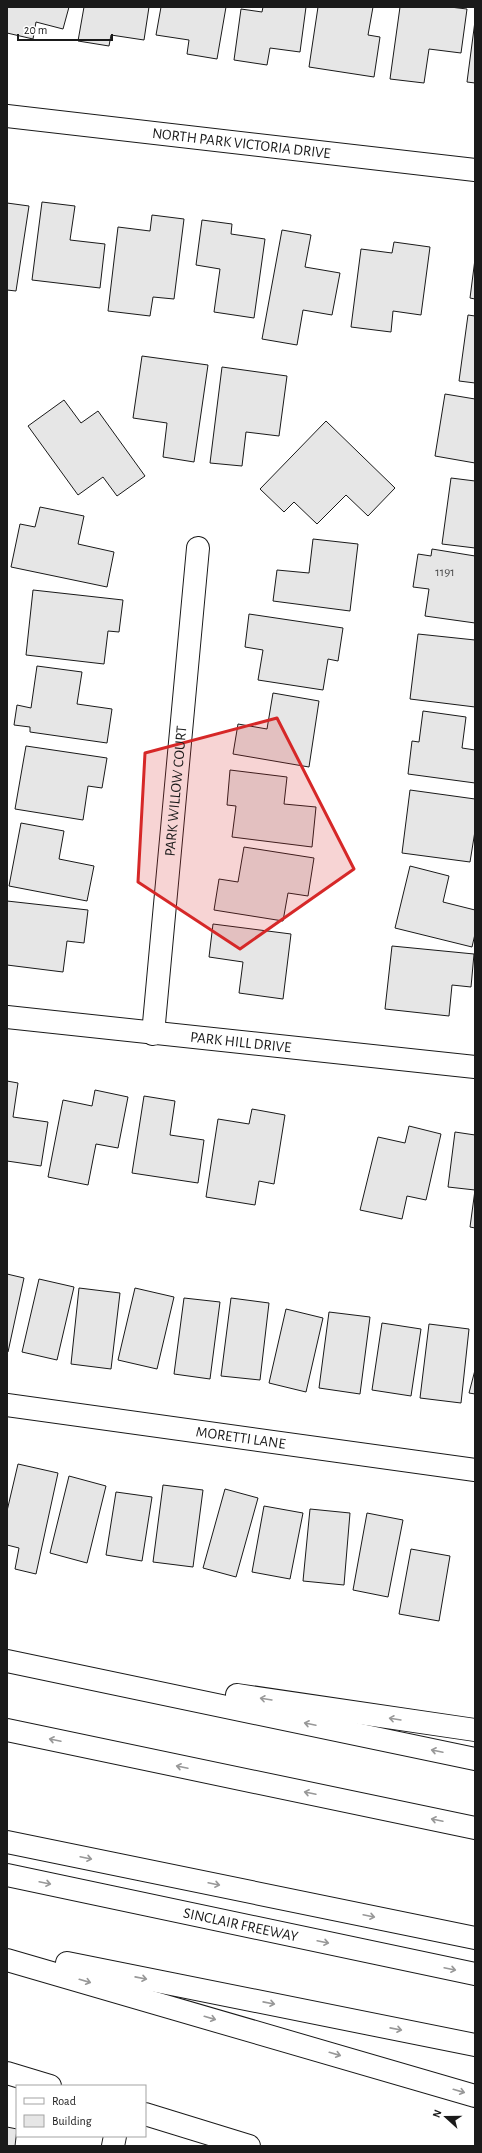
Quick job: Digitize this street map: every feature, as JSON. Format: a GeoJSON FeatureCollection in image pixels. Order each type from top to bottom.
{"type":"FeatureCollection","features":[{"type":"Feature","properties":{"kind":"main road","name":"NORTH PARK VICTORIA DRIVE"},"geometry":{"type":"LineString","coordinates":[[7,116],[475,170]]}},
{"type":"Feature","properties":{"kind":"main road","name":"PARK WILLOW COURT"},"geometry":{"type":"LineString","coordinates":[[153,1034],[198,548]]}},
{"type":"Feature","properties":{"kind":"main road","name":"PARK HILL DRIVE"},"geometry":{"type":"LineString","coordinates":[[7,1017],[153,1034],[475,1067]]}},
{"type":"Feature","properties":{"kind":"main road","name":"MORETTI LANE"},"geometry":{"type":"LineString","coordinates":[[7,1405],[475,1470]]}},
{"type":"Feature","properties":{"kind":"main road"},"geometry":{"type":"LineString","coordinates":[[7,1660],[475,1730]]}},
{"type":"Feature","properties":{"kind":"main road"},"geometry":{"type":"LineString","coordinates":[[7,1660],[475,1759]]}},
{"type":"Feature","properties":{"kind":"main road"},"geometry":{"type":"LineString","coordinates":[[7,1730],[475,1828]]}},
{"type":"Feature","properties":{"kind":"main road"},"geometry":{"type":"LineString","coordinates":[[7,1842],[475,1938]]}},
{"type":"Feature","properties":{"kind":"main road","name":"SINCLAIR FREEWAY"},"geometry":{"type":"LineString","coordinates":[[7,1875],[475,1974]]}},
{"type":"Feature","properties":{"kind":"main road"},"geometry":{"type":"LineString","coordinates":[[7,1951],[475,2045]]}},
{"type":"Feature","properties":{"kind":"main road"},"geometry":{"type":"LineString","coordinates":[[7,1960],[475,2096]]}},
{"type":"Feature","properties":{"kind":"main road"},"geometry":{"type":"LineString","coordinates":[[7,2073],[47,2085]]}},
{"type":"Feature","properties":{"kind":"main road"},"geometry":{"type":"LineString","coordinates":[[146,2114],[249,2146]]}},
{"type":"Feature","properties":{"kind":"highlighted area"},"geometry":{"type":"Polygon","coordinates":[[[277,718],[354,869],[240,949],[138,882],[145,753],[277,718]]]}},
{"type":"Feature","properties":{"kind":"building"},"geometry":{"type":"Polygon","coordinates":[[[7,7],[69,7],[63,29],[36,22],[33,39],[7,33],[7,7]]]}},
{"type":"Feature","properties":{"kind":"building"},"geometry":{"type":"Polygon","coordinates":[[[84,7],[149,7],[144,40],[111,35],[109,46],[78,41],[84,7]]]}},
{"type":"Feature","properties":{"kind":"building"},"geometry":{"type":"Polygon","coordinates":[[[161,7],[226,7],[217,59],[187,54],[189,40],[156,35],[161,7]]]}},
{"type":"Feature","properties":{"kind":"building"},"geometry":{"type":"Polygon","coordinates":[[[263,7],[306,7],[300,52],[270,48],[267,65],[234,60],[241,9],[262,12],[263,7]]]}},
{"type":"Feature","properties":{"kind":"building"},"geometry":{"type":"Polygon","coordinates":[[[318,7],[373,7],[368,35],[380,37],[374,77],[309,67],[318,7]]]}},
{"type":"Feature","properties":{"kind":"building"},"geometry":{"type":"Polygon","coordinates":[[[400,7],[450,7],[467,9],[461,53],[429,49],[424,83],[390,79],[400,7]]]}},
{"type":"Feature","properties":{"kind":"building"},"geometry":{"type":"Polygon","coordinates":[[[475,21],[475,83],[467,82],[475,21]]]}},
{"type":"Feature","properties":{"kind":"building"},"geometry":{"type":"Polygon","coordinates":[[[42,202],[75,206],[70,240],[105,244],[100,288],[32,280],[42,202]]]}},
{"type":"Feature","properties":{"kind":"building"},"geometry":{"type":"Polygon","coordinates":[[[7,203],[29,206],[16,291],[7,290],[7,203]]]}},
{"type":"Feature","properties":{"kind":"building"},"geometry":{"type":"Polygon","coordinates":[[[152,215],[184,219],[174,299],[153,297],[150,316],[108,311],[118,227],[150,231],[152,215]]]}},
{"type":"Feature","properties":{"kind":"building"},"geometry":{"type":"Polygon","coordinates":[[[202,220],[232,224],[231,234],[265,239],[254,318],[214,312],[220,269],[196,265],[202,220]]]}},
{"type":"Feature","properties":{"kind":"building"},"geometry":{"type":"Polygon","coordinates":[[[282,230],[311,235],[305,267],[340,273],[332,315],[303,310],[297,345],[262,339],[282,230]]]}},
{"type":"Feature","properties":{"kind":"building"},"geometry":{"type":"Polygon","coordinates":[[[394,242],[430,247],[421,315],[393,311],[391,332],[351,327],[361,249],[392,253],[394,242]]]}},
{"type":"Feature","properties":{"kind":"building"},"geometry":{"type":"Polygon","coordinates":[[[475,259],[475,299],[470,298],[475,259]]]}},
{"type":"Feature","properties":{"kind":"building"},"geometry":{"type":"Polygon","coordinates":[[[468,315],[475,316],[475,383],[459,381],[468,315]]]}},
{"type":"Feature","properties":{"kind":"building"},"geometry":{"type":"Polygon","coordinates":[[[142,356],[208,365],[194,462],[163,457],[167,423],[133,418],[142,356]]]}},
{"type":"Feature","properties":{"kind":"building"},"geometry":{"type":"Polygon","coordinates":[[[222,367],[287,376],[279,436],[246,432],[242,466],[210,463],[222,367]]]}},
{"type":"Feature","properties":{"kind":"building"},"geometry":{"type":"Polygon","coordinates":[[[445,394],[475,399],[475,463],[435,456],[445,394]]]}},
{"type":"Feature","properties":{"kind":"building"},"geometry":{"type":"Polygon","coordinates":[[[64,400],[81,423],[98,411],[145,476],[117,496],[103,477],[78,495],[28,426],[64,400]]]}},
{"type":"Feature","properties":{"kind":"building"},"geometry":{"type":"Polygon","coordinates":[[[326,421],[395,488],[368,516],[346,495],[317,524],[294,502],[284,512],[260,489],[326,421]]]}},
{"type":"Feature","properties":{"kind":"building"},"geometry":{"type":"Polygon","coordinates":[[[451,478],[475,481],[475,548],[442,544],[451,478]]]}},
{"type":"Feature","properties":{"kind":"building"},"geometry":{"type":"Polygon","coordinates":[[[40,507],[84,516],[78,544],[114,552],[107,587],[11,567],[20,524],[35,527],[40,507]]]}},
{"type":"Feature","properties":{"kind":"building"},"geometry":{"type":"Polygon","coordinates":[[[313,539],[358,544],[350,611],[273,601],[277,570],[309,573],[313,539]]]}},
{"type":"Feature","properties":{"kind":"building"},"geometry":{"type":"Polygon","coordinates":[[[432,549],[475,556],[475,623],[425,616],[429,589],[413,587],[418,554],[431,556],[432,549]]]}},
{"type":"Feature","properties":{"kind":"building"},"geometry":{"type":"Polygon","coordinates":[[[33,590],[123,600],[119,632],[108,631],[104,664],[26,655],[33,590]]]}},
{"type":"Feature","properties":{"kind":"building"},"geometry":{"type":"Polygon","coordinates":[[[249,614],[343,628],[338,661],[328,659],[323,690],[258,680],[263,650],[245,647],[249,614]]]}},
{"type":"Feature","properties":{"kind":"building"},"geometry":{"type":"Polygon","coordinates":[[[418,634],[475,640],[475,707],[410,699],[418,634]]]}},
{"type":"Feature","properties":{"kind":"building"},"geometry":{"type":"Polygon","coordinates":[[[37,666],[82,672],[77,704],[112,709],[107,743],[30,732],[30,727],[14,725],[17,705],[31,708],[37,666]]]}},
{"type":"Feature","properties":{"kind":"building"},"geometry":{"type":"Polygon","coordinates":[[[273,693],[319,701],[309,767],[233,754],[238,724],[267,729],[273,693]]]}},
{"type":"Feature","properties":{"kind":"building"},"geometry":{"type":"Polygon","coordinates":[[[423,711],[466,717],[462,748],[475,750],[475,783],[408,774],[412,741],[419,742],[423,711]]]}},
{"type":"Feature","properties":{"kind":"building"},"geometry":{"type":"Polygon","coordinates":[[[26,746],[107,758],[102,788],[88,786],[83,820],[15,809],[26,746]]]}},
{"type":"Feature","properties":{"kind":"building"},"geometry":{"type":"Polygon","coordinates":[[[230,770],[287,777],[284,804],[316,807],[312,847],[232,837],[236,806],[227,805],[230,770]]]}},
{"type":"Feature","properties":{"kind":"building"},"geometry":{"type":"Polygon","coordinates":[[[410,790],[475,799],[475,831],[470,862],[402,853],[410,790]]]}},
{"type":"Feature","properties":{"kind":"building"},"geometry":{"type":"Polygon","coordinates":[[[21,823],[64,831],[59,859],[94,866],[87,901],[9,886],[21,823]]]}},
{"type":"Feature","properties":{"kind":"building"},"geometry":{"type":"Polygon","coordinates":[[[244,847],[314,858],[308,896],[288,893],[283,921],[214,910],[219,879],[238,882],[244,847]]]}},
{"type":"Feature","properties":{"kind":"building"},"geometry":{"type":"Polygon","coordinates":[[[410,866],[449,876],[443,902],[475,910],[475,934],[472,947],[395,928],[410,866]]]}},
{"type":"Feature","properties":{"kind":"building"},"geometry":{"type":"Polygon","coordinates":[[[7,901],[88,910],[84,943],[67,941],[63,972],[7,965],[7,901]]]}},
{"type":"Feature","properties":{"kind":"building"},"geometry":{"type":"Polygon","coordinates":[[[213,924],[291,934],[283,999],[239,993],[243,962],[209,957],[213,924]]]}},
{"type":"Feature","properties":{"kind":"building"},"geometry":{"type":"Polygon","coordinates":[[[392,946],[474,954],[471,987],[452,985],[449,1016],[385,1009],[392,946]]]}},
{"type":"Feature","properties":{"kind":"building"},"geometry":{"type":"Polygon","coordinates":[[[7,1081],[18,1083],[13,1117],[48,1122],[41,1166],[7,1161],[7,1081]]]}},
{"type":"Feature","properties":{"kind":"building"},"geometry":{"type":"Polygon","coordinates":[[[95,1090],[128,1097],[118,1148],[96,1144],[88,1185],[48,1177],[63,1100],[92,1106],[95,1090]]]}},
{"type":"Feature","properties":{"kind":"building"},"geometry":{"type":"Polygon","coordinates":[[[144,1096],[175,1101],[170,1135],[204,1140],[198,1183],[132,1173],[144,1096]]]}},
{"type":"Feature","properties":{"kind":"building"},"geometry":{"type":"Polygon","coordinates":[[[252,1109],[285,1115],[274,1184],[259,1181],[255,1205],[206,1197],[218,1119],[249,1124],[252,1109]]]}},
{"type":"Feature","properties":{"kind":"building"},"geometry":{"type":"Polygon","coordinates":[[[409,1126],[441,1134],[426,1200],[407,1196],[402,1219],[360,1210],[378,1137],[405,1143],[409,1126]]]}},
{"type":"Feature","properties":{"kind":"building"},"geometry":{"type":"Polygon","coordinates":[[[455,1132],[475,1135],[475,1190],[448,1187],[455,1132]]]}},
{"type":"Feature","properties":{"kind":"building"},"geometry":{"type":"Polygon","coordinates":[[[475,1190],[475,1228],[470,1227],[475,1190]]]}},
{"type":"Feature","properties":{"kind":"building"},"geometry":{"type":"Polygon","coordinates":[[[7,1274],[24,1278],[8,1352],[7,1352],[7,1274]]]}},
{"type":"Feature","properties":{"kind":"building"},"geometry":{"type":"Polygon","coordinates":[[[39,1279],[74,1287],[57,1360],[22,1352],[39,1279]]]}},
{"type":"Feature","properties":{"kind":"building"},"geometry":{"type":"Polygon","coordinates":[[[79,1288],[120,1293],[111,1369],[71,1364],[79,1288]]]}},
{"type":"Feature","properties":{"kind":"building"},"geometry":{"type":"Polygon","coordinates":[[[135,1288],[174,1297],[157,1369],[118,1360],[135,1288]]]}},
{"type":"Feature","properties":{"kind":"building"},"geometry":{"type":"Polygon","coordinates":[[[184,1298],[220,1302],[210,1379],[174,1374],[184,1298]]]}},
{"type":"Feature","properties":{"kind":"building"},"geometry":{"type":"Polygon","coordinates":[[[231,1298],[269,1303],[260,1380],[221,1376],[231,1298]]]}},
{"type":"Feature","properties":{"kind":"building"},"geometry":{"type":"Polygon","coordinates":[[[286,1309],[323,1318],[306,1392],[269,1383],[286,1309]]]}},
{"type":"Feature","properties":{"kind":"building"},"geometry":{"type":"Polygon","coordinates":[[[329,1312],[370,1317],[360,1394],[319,1388],[329,1312]]]}},
{"type":"Feature","properties":{"kind":"building"},"geometry":{"type":"Polygon","coordinates":[[[382,1323],[421,1329],[411,1396],[372,1390],[382,1323]]]}},
{"type":"Feature","properties":{"kind":"building"},"geometry":{"type":"Polygon","coordinates":[[[429,1324],[469,1329],[461,1403],[420,1398],[429,1324]]]}},
{"type":"Feature","properties":{"kind":"building"},"geometry":{"type":"Polygon","coordinates":[[[475,1370],[475,1394],[469,1393],[475,1370]]]}},
{"type":"Feature","properties":{"kind":"building"},"geometry":{"type":"Polygon","coordinates":[[[18,1464],[58,1473],[36,1574],[15,1569],[19,1548],[7,1545],[7,1511],[18,1464]]]}},
{"type":"Feature","properties":{"kind":"building"},"geometry":{"type":"Polygon","coordinates":[[[69,1476],[106,1486],[87,1563],[50,1553],[69,1476]]]}},
{"type":"Feature","properties":{"kind":"building"},"geometry":{"type":"Polygon","coordinates":[[[163,1485],[203,1490],[193,1567],[153,1562],[163,1485]]]}},
{"type":"Feature","properties":{"kind":"building"},"geometry":{"type":"Polygon","coordinates":[[[225,1489],[258,1498],[236,1577],[203,1568],[225,1489]]]}},
{"type":"Feature","properties":{"kind":"building"},"geometry":{"type":"Polygon","coordinates":[[[116,1492],[152,1497],[142,1561],[106,1555],[116,1492]]]}},
{"type":"Feature","properties":{"kind":"building"},"geometry":{"type":"Polygon","coordinates":[[[264,1506],[303,1513],[290,1579],[252,1572],[264,1506]]]}},
{"type":"Feature","properties":{"kind":"building"},"geometry":{"type":"Polygon","coordinates":[[[310,1509],[350,1513],[344,1585],[303,1581],[310,1509]]]}},
{"type":"Feature","properties":{"kind":"building"},"geometry":{"type":"Polygon","coordinates":[[[367,1513],[403,1520],[388,1597],[353,1590],[367,1513]]]}},
{"type":"Feature","properties":{"kind":"building"},"geometry":{"type":"Polygon","coordinates":[[[411,1549],[450,1556],[439,1621],[399,1614],[411,1549]]]}},
{"type":"Feature","properties":{"kind":"building"},"geometry":{"type":"Polygon","coordinates":[[[7,2127],[16,2129],[15,2146],[7,2146],[7,2127]]]}}]}
